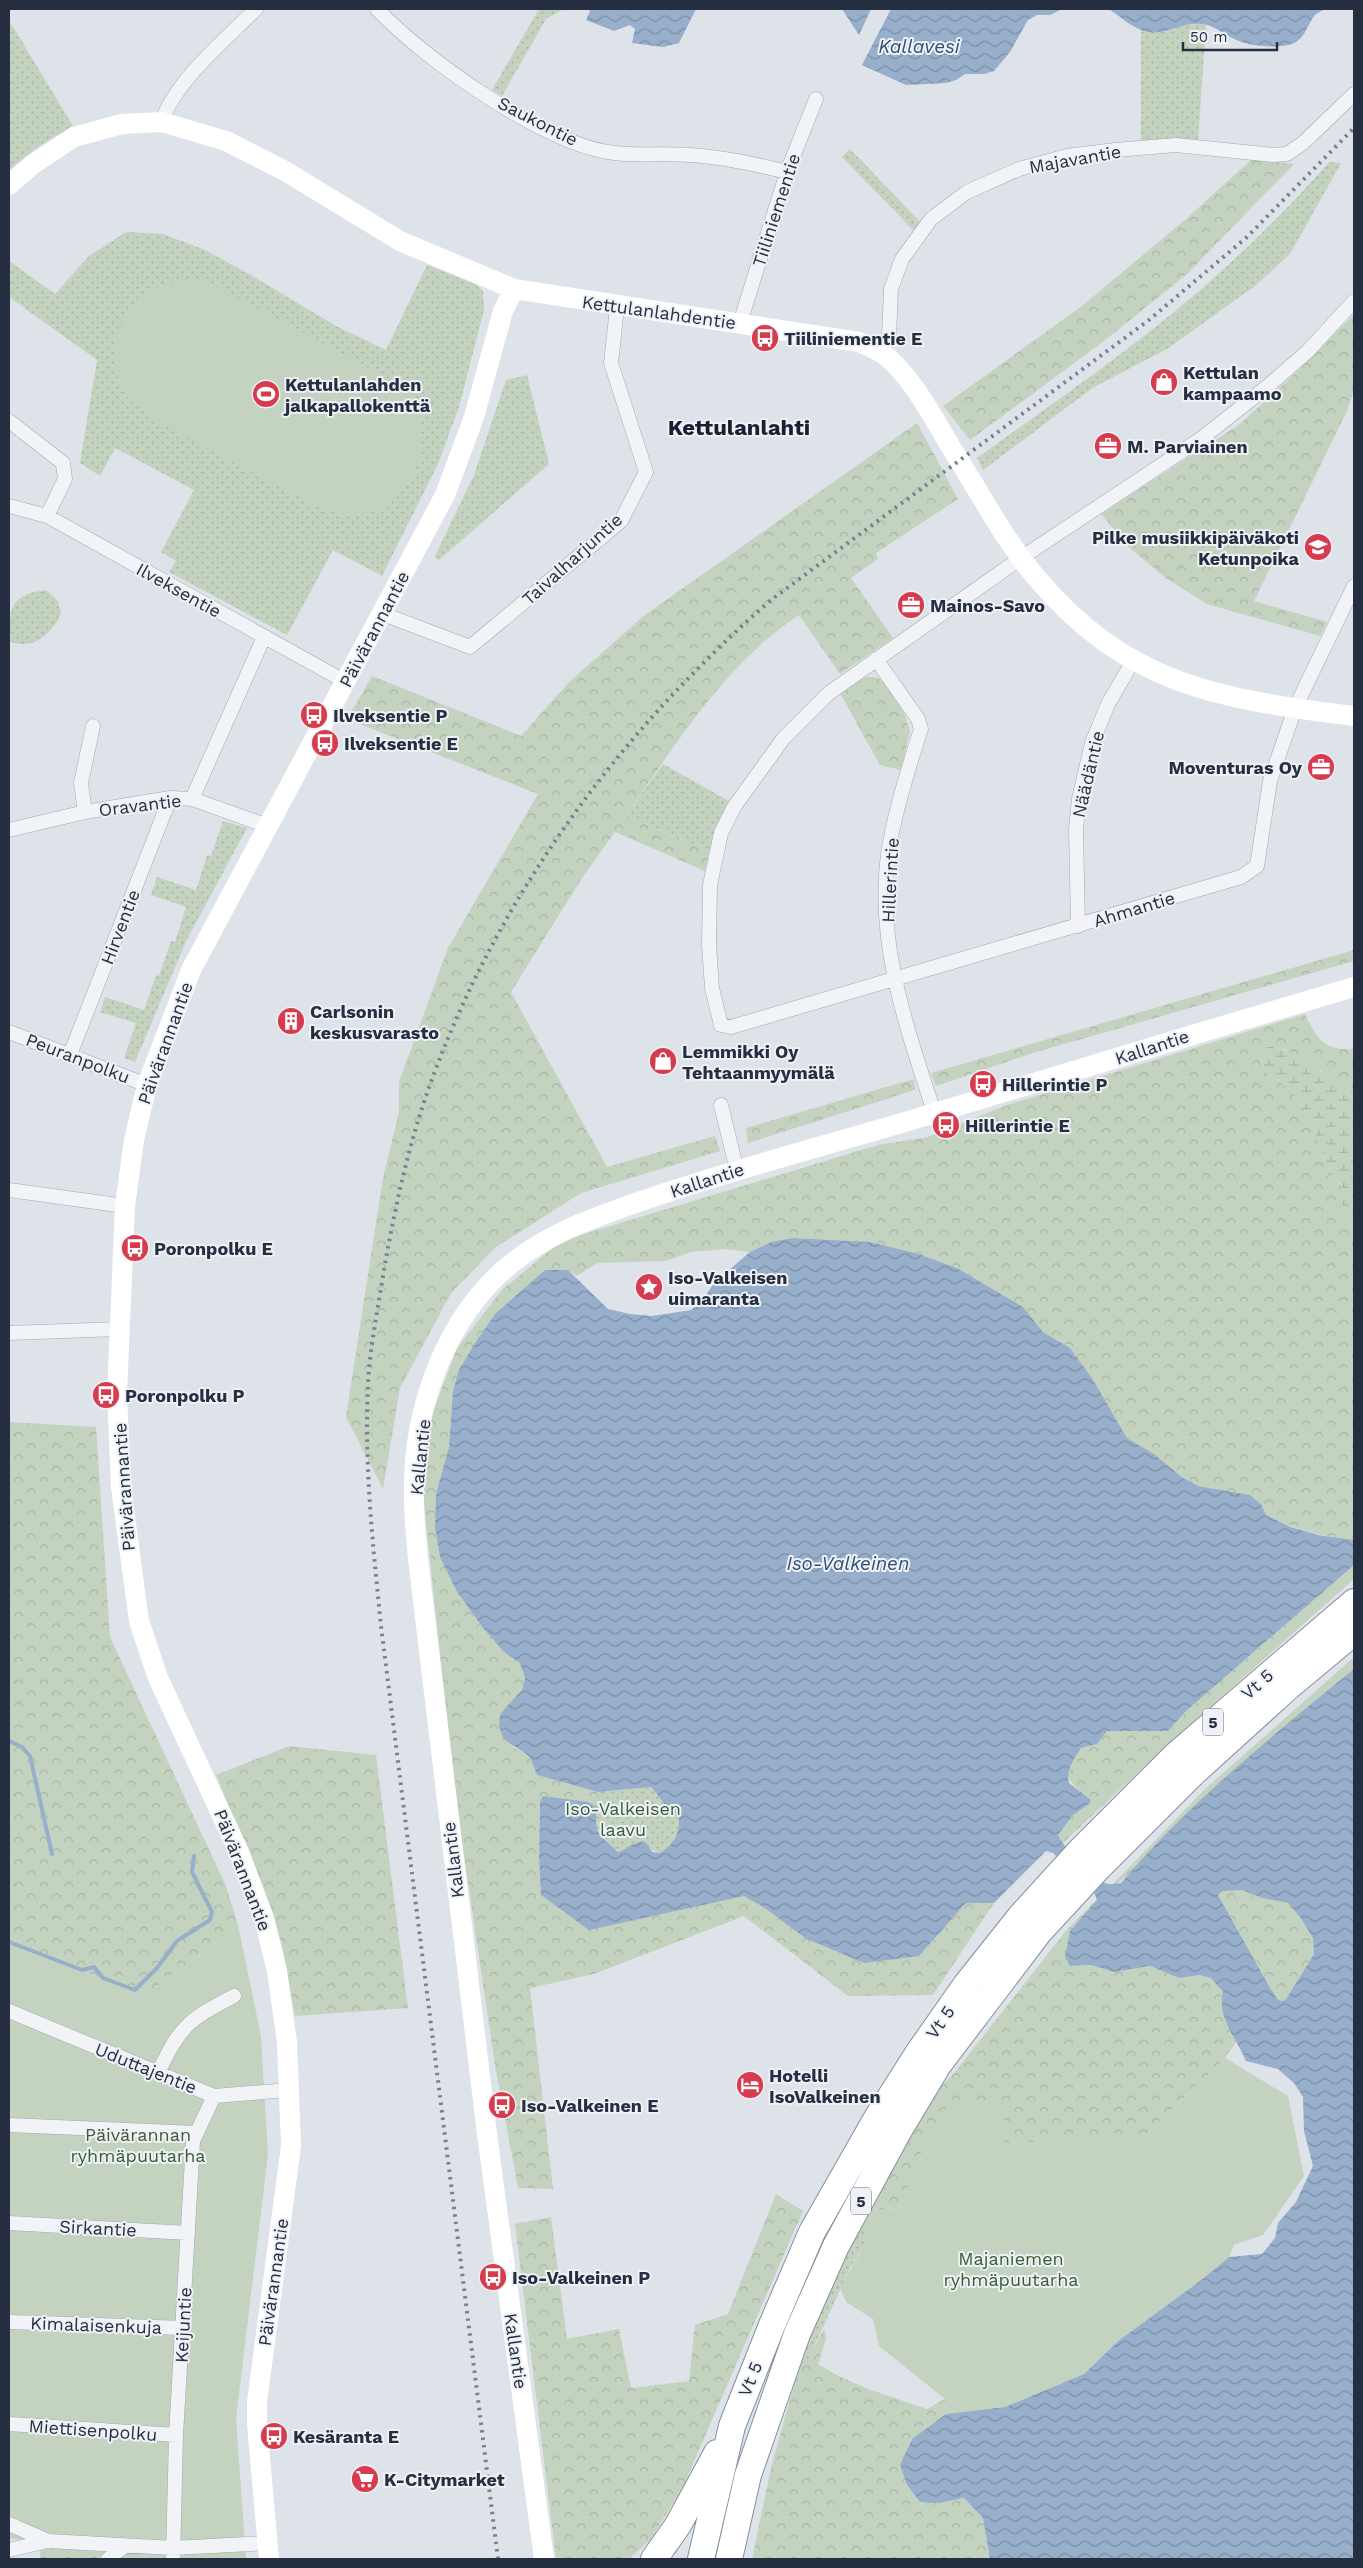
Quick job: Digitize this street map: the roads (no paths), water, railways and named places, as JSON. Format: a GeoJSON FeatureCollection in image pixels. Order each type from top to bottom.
{"type":"FeatureCollection","features":[{"type":"Feature","properties":{"kind":"highway","name":"Vt 5"},"geometry":{"type":"LineString","coordinates":[[702,2559],[732,2426],[812,2232],[877,2118],[966,1985],[1020,1917],[1070,1879],[1176,1755],[1354,1602]]}},
{"type":"Feature","properties":{"kind":"highway","name":"Vt 5"},"geometry":{"type":"LineString","coordinates":[[1089,1859],[1192,1774],[1288,1687],[1354,1632]]}},
{"type":"Feature","properties":{"kind":"highway","name":"Vt 5"},"geometry":{"type":"LineString","coordinates":[[729,2559],[748,2474],[797,2334],[836,2246],[899,2130],[938,2065],[1040,1932],[1070,1879]]}},
{"type":"Feature","properties":{"kind":"highway"},"geometry":{"type":"LineString","coordinates":[[654,2559],[678,2525],[732,2426]]}},
{"type":"Feature","properties":{"kind":"street"},"geometry":{"type":"LineString","coordinates":[[162,122],[166,107],[178,90],[256,9]]}},
{"type":"Feature","properties":{"kind":"street","name":"Saukontie"},"geometry":{"type":"LineString","coordinates":[[377,9],[430,58],[525,119],[573,142],[612,153],[700,156],[737,160],[787,172]]}},
{"type":"Feature","properties":{"kind":"street","name":"Majavantie"},"geometry":{"type":"LineString","coordinates":[[881,352],[889,336],[891,289],[902,259],[931,220],[967,192],[1020,169],[1066,156],[1115,150],[1176,145],[1273,156],[1287,154],[1303,143],[1354,94]]}},
{"type":"Feature","properties":{"kind":"street","name":"Tiiliniementie"},"geometry":{"type":"LineString","coordinates":[[740,323],[787,172],[816,99]]}},
{"type":"Feature","properties":{"kind":"street","name":"Kettulanlahdentie"},"geometry":{"type":"LineString","coordinates":[[9,185],[32,165],[74,137],[122,124],[162,122],[226,141],[285,171],[400,241],[514,289],[617,307],[740,323],[860,342],[881,352],[895,365],[921,399],[1021,558],[1070,614],[1102,642],[1156,673],[1200,690],[1295,708],[1354,716]]}},
{"type":"Feature","properties":{"kind":"street","name":"Päivärannantie"},"geometry":{"type":"LineString","coordinates":[[268,2551],[257,2424],[257,2402],[292,2146],[287,2042],[277,1971],[264,1918],[239,1852],[158,1678],[139,1621],[121,1487],[117,1393],[125,1206],[134,1140],[146,1085],[191,970],[445,495],[474,417],[503,311],[514,289]]}},
{"type":"Feature","properties":{"kind":"street"},"geometry":{"type":"LineString","coordinates":[[876,659],[1021,558],[1202,438],[1268,386],[1308,351],[1354,301]]}},
{"type":"Feature","properties":{"kind":"street","name":"Taivalharjuntie"},"geometry":{"type":"LineString","coordinates":[[383,614],[470,647],[621,521],[646,472],[611,363],[617,307]]}},
{"type":"Feature","properties":{"kind":"street"},"geometry":{"type":"LineString","coordinates":[[9,421],[63,463],[65,479],[47,516]]}},
{"type":"Feature","properties":{"kind":"street","name":"Ilveksentie"},"geometry":{"type":"LineString","coordinates":[[9,506],[47,516],[346,682]]}},
{"type":"Feature","properties":{"kind":"street","name":"Ahmantie"},"geometry":{"type":"LineString","coordinates":[[876,659],[829,693],[783,739],[734,807],[721,833],[710,885],[709,945],[712,988],[722,1025],[730,1027],[1078,926],[1241,877],[1257,866],[1270,781],[1295,708],[1354,586]]}},
{"type":"Feature","properties":{"kind":"street"},"geometry":{"type":"LineString","coordinates":[[192,799],[264,637]]}},
{"type":"Feature","properties":{"kind":"street","name":"Hillerintie"},"geometry":{"type":"LineString","coordinates":[[876,659],[918,719],[921,729],[898,804],[890,844],[886,890],[886,927],[893,979],[934,1112]]}},
{"type":"Feature","properties":{"kind":"street","name":"Näädäntie"},"geometry":{"type":"LineString","coordinates":[[1078,926],[1076,829],[1079,799],[1092,742],[1108,704],[1133,661]]}},
{"type":"Feature","properties":{"kind":"street"},"geometry":{"type":"LineString","coordinates":[[85,812],[82,783],[92,726]]}},
{"type":"Feature","properties":{"kind":"street","name":"Oravantie"},"geometry":{"type":"LineString","coordinates":[[9,830],[85,812],[170,798],[192,799],[268,826]]}},
{"type":"Feature","properties":{"kind":"street","name":"Hirventie"},"geometry":{"type":"LineString","coordinates":[[70,1055],[170,798]]}},
{"type":"Feature","properties":{"kind":"street","name":"Kallantie"},"geometry":{"type":"LineString","coordinates":[[544,2559],[487,2134],[418,1559],[414,1485],[418,1438],[442,1353],[473,1305],[494,1279],[530,1251],[576,1224],[736,1170],[1354,987]]}},
{"type":"Feature","properties":{"kind":"street","name":"Peuranpolku"},"geometry":{"type":"LineString","coordinates":[[9,1032],[146,1085]]}},
{"type":"Feature","properties":{"kind":"street"},"geometry":{"type":"LineString","coordinates":[[721,1105],[736,1170]]}},
{"type":"Feature","properties":{"kind":"street"},"geometry":{"type":"LineString","coordinates":[[9,1190],[125,1206]]}},
{"type":"Feature","properties":{"kind":"street"},"geometry":{"type":"LineString","coordinates":[[9,1333],[119,1329]]}},
{"type":"Feature","properties":{"kind":"street"},"geometry":{"type":"LineString","coordinates":[[158,2073],[181,2030],[200,2014],[234,1996]]}},
{"type":"Feature","properties":{"kind":"street","name":"Uduttajentie"},"geometry":{"type":"LineString","coordinates":[[10,2015],[214,2096],[289,2090]]}},
{"type":"Feature","properties":{"kind":"street","name":"Keijuntie"},"geometry":{"type":"LineString","coordinates":[[173,2553],[176,2435],[192,2141],[214,2096]]}},
{"type":"Feature","properties":{"kind":"street"},"geometry":{"type":"LineString","coordinates":[[9,2125],[196,2134]]}},
{"type":"Feature","properties":{"kind":"street","name":"Sirkantie"},"geometry":{"type":"LineString","coordinates":[[9,2223],[188,2233]]}},
{"type":"Feature","properties":{"kind":"street","name":"Kimalaisenkuja"},"geometry":{"type":"LineString","coordinates":[[9,2322],[183,2328]]}},
{"type":"Feature","properties":{"kind":"street","name":"Miettisenpolku"},"geometry":{"type":"LineString","coordinates":[[9,2424],[176,2435]]}},
{"type":"Feature","properties":{"kind":"street"},"geometry":{"type":"LineString","coordinates":[[9,2524],[48,2541]]}},
{"type":"Feature","properties":{"kind":"street"},"geometry":{"type":"LineString","coordinates":[[9,2550],[48,2541],[125,2546],[173,2553],[268,2551]]}},
{"type":"Feature","properties":{"kind":"street"},"geometry":{"type":"LineString","coordinates":[[108,2559],[125,2546]]}},
{"type":"Feature","properties":{"kind":"water"},"geometry":{"type":"Polygon","coordinates":[[[591,9],[696,9],[679,43],[663,47],[632,43],[635,29],[630,25],[614,31],[586,20],[591,9]]]}},
{"type":"Feature","properties":{"kind":"water","name":"Kallavesi"},"geometry":{"type":"Polygon","coordinates":[[[842,9],[871,9],[859,35],[842,9]]]}},
{"type":"Feature","properties":{"kind":"water","name":"Kallavesi"},"geometry":{"type":"Polygon","coordinates":[[[891,9],[1062,9],[1050,15],[1037,15],[1028,20],[1010,52],[994,71],[984,74],[965,74],[956,80],[946,83],[906,85],[862,65],[891,9]]]}},
{"type":"Feature","properties":{"kind":"water"},"geometry":{"type":"Polygon","coordinates":[[[1109,9],[1324,9],[1315,15],[1298,41],[1283,46],[1270,46],[1244,43],[1210,26],[1201,24],[1188,25],[1161,32],[1148,32],[1132,26],[1109,9]]]}},
{"type":"Feature","properties":{"kind":"water","name":"Iso-Valkeinen"},"geometry":{"type":"Polygon","coordinates":[[[793,1238],[870,1242],[919,1254],[957,1268],[1023,1307],[1043,1332],[1070,1348],[1092,1378],[1127,1438],[1154,1454],[1183,1478],[1198,1486],[1250,1495],[1261,1504],[1266,1515],[1291,1527],[1318,1535],[1354,1540],[1354,1565],[1186,1711],[1168,1731],[1107,1731],[1097,1744],[1081,1748],[1073,1761],[1068,1778],[1069,1783],[1091,1800],[1089,1804],[1073,1815],[1058,1835],[1072,1854],[1094,1876],[1107,1884],[1121,1883],[1203,1798],[1354,1669],[1354,2559],[990,2559],[983,2518],[964,2498],[939,2503],[920,2502],[907,2485],[900,2465],[912,2439],[946,2414],[1005,2407],[1084,2374],[1118,2341],[1200,2281],[1229,2257],[1262,2254],[1275,2238],[1278,2223],[1296,2202],[1313,2166],[1304,2131],[1303,2097],[1294,2083],[1278,2069],[1246,2061],[1225,2019],[1222,2002],[1223,1992],[1211,1978],[1200,1975],[1179,1978],[1150,1966],[1114,1972],[1091,1965],[1070,1966],[1065,1957],[1070,1931],[1097,1900],[1094,1892],[1053,1853],[1046,1851],[994,1903],[966,1903],[919,1956],[864,1963],[805,1938],[765,1908],[744,1896],[589,1930],[541,1895],[539,1857],[540,1802],[543,1796],[588,1802],[597,1807],[596,1824],[599,1834],[618,1852],[633,1844],[645,1842],[653,1852],[660,1853],[675,1838],[679,1818],[671,1812],[651,1787],[598,1792],[537,1775],[530,1757],[504,1739],[499,1727],[500,1715],[522,1690],[525,1678],[519,1662],[504,1652],[483,1628],[457,1592],[440,1557],[435,1527],[436,1494],[449,1447],[453,1391],[459,1370],[496,1313],[545,1270],[568,1270],[608,1309],[652,1316],[691,1310],[701,1302],[715,1282],[750,1252],[771,1242],[793,1238]],[[1242,1890],[1222,1891],[1218,1895],[1269,1986],[1278,2000],[1283,2001],[1314,1954],[1313,1938],[1300,1917],[1288,1903],[1262,1898],[1242,1890]]]}},
{"type":"Feature","properties":{"kind":"waterway"},"geometry":{"type":"LineString","coordinates":[[9,1741],[22,1747],[30,1756],[52,1854]]}},
{"type":"Feature","properties":{"kind":"waterway"},"geometry":{"type":"LineString","coordinates":[[9,1942],[82,1970],[94,1967],[103,1978],[135,1990],[157,1968],[177,1941],[210,1920],[212,1912],[192,1872],[194,1856]]}},
{"type":"Feature","properties":{"kind":"railway"},"geometry":{"type":"LineString","coordinates":[[498,2559],[381,1626],[368,1475],[368,1384],[374,1327],[397,1204],[407,1160],[426,1096],[454,1024],[487,955],[524,889],[566,826],[612,765],[661,707],[714,652],[771,600],[1149,320],[1247,237],[1354,128]]}},
{"type":"Feature","properties":{"kind":"place","name":"Tiiliniementie E"},"geometry":{"type":"Point","coordinates":[765,338]}},
{"type":"Feature","properties":{"kind":"place","name":"Kettulan kampaamo"},"geometry":{"type":"Point","coordinates":[1164,382]}},
{"type":"Feature","properties":{"kind":"place","name":"Kettulanlahden jalkapallokenttä"},"geometry":{"type":"Point","coordinates":[266,394]}},
{"type":"Feature","properties":{"kind":"place","name":"M. Parviainen"},"geometry":{"type":"Point","coordinates":[1108,446]}},
{"type":"Feature","properties":{"kind":"place","name":"Pilke musiikkipäiväkoti Ketunpoika"},"geometry":{"type":"Point","coordinates":[1318,547]}},
{"type":"Feature","properties":{"kind":"place","name":"Mainos-Savo"},"geometry":{"type":"Point","coordinates":[911,605]}},
{"type":"Feature","properties":{"kind":"place","name":"Ilveksentie P"},"geometry":{"type":"Point","coordinates":[314,715]}},
{"type":"Feature","properties":{"kind":"place","name":"Ilveksentie E"},"geometry":{"type":"Point","coordinates":[325,743]}},
{"type":"Feature","properties":{"kind":"place","name":"Moventuras Oy"},"geometry":{"type":"Point","coordinates":[1321,767]}},
{"type":"Feature","properties":{"kind":"place","name":"Carlsonin keskusvarasto"},"geometry":{"type":"Point","coordinates":[291,1021]}},
{"type":"Feature","properties":{"kind":"place","name":"Lemmikki Oy Tehtaanmyymälä"},"geometry":{"type":"Point","coordinates":[663,1061]}},
{"type":"Feature","properties":{"kind":"place","name":"Hillerintie P"},"geometry":{"type":"Point","coordinates":[983,1084]}},
{"type":"Feature","properties":{"kind":"place","name":"Hillerintie E"},"geometry":{"type":"Point","coordinates":[946,1125]}},
{"type":"Feature","properties":{"kind":"place","name":"Poronpolku E"},"geometry":{"type":"Point","coordinates":[135,1248]}},
{"type":"Feature","properties":{"kind":"place","name":"Iso-Valkeisen uimaranta"},"geometry":{"type":"Point","coordinates":[649,1287]}},
{"type":"Feature","properties":{"kind":"place","name":"Poronpolku P"},"geometry":{"type":"Point","coordinates":[106,1395]}},
{"type":"Feature","properties":{"kind":"place","name":"Hotelli IsoValkeinen"},"geometry":{"type":"Point","coordinates":[750,2085]}},
{"type":"Feature","properties":{"kind":"place","name":"Iso-Valkeinen E"},"geometry":{"type":"Point","coordinates":[502,2105]}},
{"type":"Feature","properties":{"kind":"place","name":"Iso-Valkeinen P"},"geometry":{"type":"Point","coordinates":[493,2277]}},
{"type":"Feature","properties":{"kind":"place","name":"Kesäranta E"},"geometry":{"type":"Point","coordinates":[274,2436]}},
{"type":"Feature","properties":{"kind":"place","name":"K-Citymarket"},"geometry":{"type":"Point","coordinates":[365,2479]}},
{"type":"Feature","properties":{"kind":"district","name":"Kettulanlahti"},"geometry":{"type":"Point","coordinates":[739,427]}},
{"type":"Feature","properties":{"kind":"park label","name":"Iso-Valkeisen laavu"},"geometry":{"type":"Point","coordinates":[623,1818]}},
{"type":"Feature","properties":{"kind":"park label","name":"Päivärannan ryhmäpuutarha"},"geometry":{"type":"Point","coordinates":[138,2144]}},
{"type":"Feature","properties":{"kind":"park label","name":"Majaniemen ryhmäpuutarha"},"geometry":{"type":"Point","coordinates":[1011,2268]}}]}
